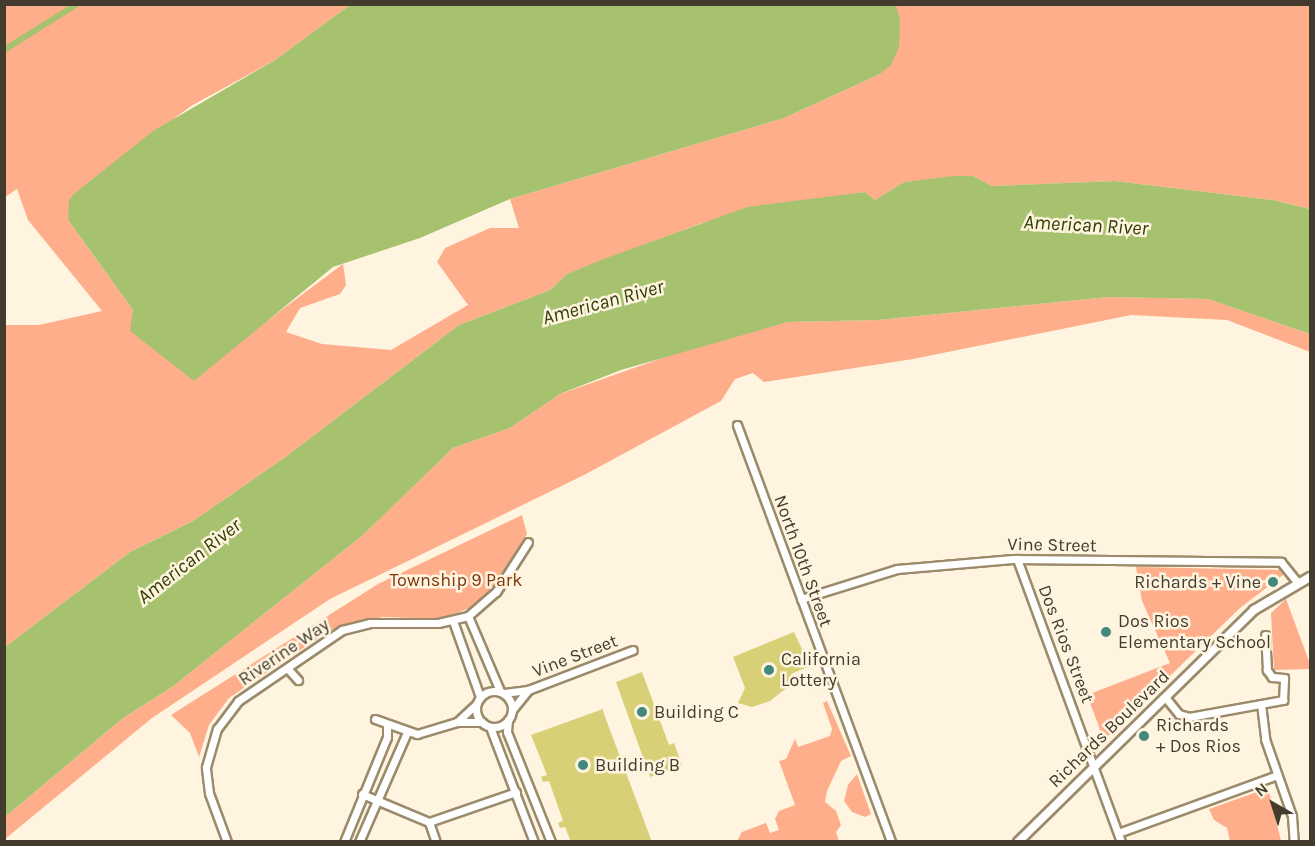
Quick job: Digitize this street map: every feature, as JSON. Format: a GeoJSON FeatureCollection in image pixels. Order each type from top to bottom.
{"type":"FeatureCollection","features":[{"type":"Feature","properties":{"kind":"main road","name":"Richards Boulevard"},"geometry":{"type":"LineString","coordinates":[[1018,842],[1258,606],[1297,582],[1311,577]]}},
{"type":"Feature","properties":{"kind":"street","name":"North 10th Street"},"geometry":{"type":"LineString","coordinates":[[737,425],[891,842]]}},
{"type":"Feature","properties":{"kind":"street","name":"Riverine Way"},"geometry":{"type":"LineString","coordinates":[[227,842],[209,793],[207,767],[211,743],[225,715],[245,696],[288,669],[320,642],[355,626],[453,621],[468,616],[496,592],[528,542]]}},
{"type":"Feature","properties":{"kind":"street","name":"Vine Street"},"geometry":{"type":"LineString","coordinates":[[801,599],[897,569],[1017,558],[1281,562],[1297,582]]}},
{"type":"Feature","properties":{"kind":"street","name":"Dos Rios Street"},"geometry":{"type":"LineString","coordinates":[[1017,558],[1096,765],[1121,842]]}},
{"type":"Feature","properties":{"kind":"street"},"geometry":{"type":"LineString","coordinates":[[468,616],[512,710],[507,732],[551,842]]}},
{"type":"Feature","properties":{"kind":"street"},"geometry":{"type":"LineString","coordinates":[[453,621],[480,697]]}},
{"type":"Feature","properties":{"kind":"street"},"geometry":{"type":"LineString","coordinates":[[1165,697],[1179,714],[1189,717],[1283,700],[1284,678],[1272,677],[1267,670],[1265,635]]}},
{"type":"Feature","properties":{"kind":"street","name":"Vine Street"},"geometry":{"type":"LineString","coordinates":[[502,692],[528,690],[633,650]]}},
{"type":"Feature","properties":{"kind":"street"},"geometry":{"type":"LineString","coordinates":[[288,669],[298,680]]}},
{"type":"Feature","properties":{"kind":"street","name":"Vine Street"},"geometry":{"type":"LineString","coordinates":[[512,710],[528,690]]}},
{"type":"Feature","properties":{"kind":"street"},"geometry":{"type":"LineString","coordinates":[[457,722],[480,697],[502,692]]}},
{"type":"Feature","properties":{"kind":"street"},"geometry":{"type":"LineString","coordinates":[[476,704],[482,722]]}},
{"type":"Feature","properties":{"kind":"street"},"geometry":{"type":"LineString","coordinates":[[1261,704],[1265,739],[1292,816],[1294,842]]}},
{"type":"Feature","properties":{"kind":"street"},"geometry":{"type":"LineString","coordinates":[[375,719],[407,732],[429,732],[457,722],[482,722],[489,726],[534,842]]}},
{"type":"Feature","properties":{"kind":"street"},"geometry":{"type":"LineString","coordinates":[[489,726],[508,720]]}},
{"type":"Feature","properties":{"kind":"street"},"geometry":{"type":"LineString","coordinates":[[344,842],[387,737],[387,724]]}},
{"type":"Feature","properties":{"kind":"street"},"geometry":{"type":"LineString","coordinates":[[359,842],[407,732]]}},
{"type":"Feature","properties":{"kind":"street"},"geometry":{"type":"LineString","coordinates":[[1118,833],[1277,775]]}},
{"type":"Feature","properties":{"kind":"street"},"geometry":{"type":"LineString","coordinates":[[362,794],[429,822],[516,792]]}},
{"type":"Feature","properties":{"kind":"street"},"geometry":{"type":"LineString","coordinates":[[429,822],[436,842]]}},
{"type":"Feature","properties":{"kind":"green space"},"geometry":{"type":"Polygon","coordinates":[[[4,5],[350,5],[275,60],[191,106],[75,193],[68,220],[133,310],[134,317],[268,320],[343,264],[346,285],[340,294],[300,308],[286,332],[322,344],[391,350],[468,305],[437,262],[445,248],[490,228],[519,228],[510,199],[784,118],[880,74],[899,47],[896,5],[1310,5],[1310,209],[1273,200],[1115,181],[992,186],[973,176],[904,182],[875,200],[865,192],[702,223],[567,274],[550,290],[459,325],[284,458],[193,521],[130,552],[5,647],[5,325],[39,325],[102,311],[28,220],[17,189],[5,197],[4,5]]]}},
{"type":"Feature","properties":{"kind":"green space"},"geometry":{"type":"Polygon","coordinates":[[[1108,297],[1208,299],[1310,334],[1310,352],[1227,320],[1131,315],[913,359],[764,382],[753,373],[735,379],[721,401],[584,475],[330,599],[152,718],[5,839],[5,817],[123,718],[172,687],[362,536],[453,448],[510,428],[560,394],[708,342],[788,322],[878,320],[1108,297]]]}},
{"type":"Feature","properties":{"kind":"green space","name":"Township 9 Park"},"geometry":{"type":"Polygon","coordinates":[[[522,515],[527,534],[491,591],[476,605],[444,619],[383,617],[330,630],[229,698],[209,725],[199,757],[190,733],[171,715],[378,584],[522,515]]]}},
{"type":"Feature","properties":{"kind":"green space"},"geometry":{"type":"Polygon","coordinates":[[[1136,567],[1281,570],[1283,575],[1240,608],[1104,740],[1087,695],[1170,663],[1142,601],[1136,567]]]}},
{"type":"Feature","properties":{"kind":"green space"},"geometry":{"type":"Polygon","coordinates":[[[1286,599],[1310,669],[1274,670],[1271,613],[1286,599]]]}},
{"type":"Feature","properties":{"kind":"green space"},"geometry":{"type":"Polygon","coordinates":[[[827,701],[851,756],[841,761],[827,791],[825,802],[836,811],[841,825],[836,832],[839,841],[737,841],[742,832],[766,823],[770,833],[779,830],[775,819],[779,811],[795,805],[779,761],[786,759],[795,739],[798,747],[830,736],[832,729],[823,703],[827,701]]]}},
{"type":"Feature","properties":{"kind":"green space"},"geometry":{"type":"Polygon","coordinates":[[[857,774],[871,814],[865,817],[852,812],[844,801],[848,785],[857,774]]]}},
{"type":"Feature","properties":{"kind":"green space"},"geometry":{"type":"Polygon","coordinates":[[[1268,788],[1281,841],[1230,841],[1227,828],[1214,820],[1209,809],[1268,788]]]}},
{"type":"Feature","properties":{"kind":"water"},"geometry":{"type":"Polygon","coordinates":[[[350,5],[896,5],[900,20],[899,47],[891,65],[880,74],[784,118],[510,199],[420,238],[333,267],[194,381],[130,331],[133,310],[68,220],[69,200],[75,193],[153,131],[275,60],[350,5]]]}},
{"type":"Feature","properties":{"kind":"water","name":"American River"},"geometry":{"type":"Polygon","coordinates":[[[973,176],[992,186],[1115,181],[1273,200],[1310,209],[1310,334],[1208,299],[1108,297],[878,320],[788,322],[621,370],[560,394],[510,428],[453,448],[362,536],[172,687],[123,718],[5,817],[5,647],[130,552],[193,521],[284,458],[459,325],[550,290],[567,274],[601,260],[747,207],[865,192],[875,200],[904,182],[973,176]]]}},
{"type":"Feature","properties":{"kind":"building","name":"California Lottery"},"geometry":{"type":"Polygon","coordinates":[[[794,632],[810,666],[791,674],[794,682],[770,701],[752,707],[738,703],[745,688],[733,657],[794,632]]]}},
{"type":"Feature","properties":{"kind":"building","name":"Building C"},"geometry":{"type":"Polygon","coordinates":[[[642,672],[669,745],[674,743],[682,765],[650,777],[616,682],[642,672]]]}},
{"type":"Feature","properties":{"kind":"building","name":"Building B"},"geometry":{"type":"Polygon","coordinates":[[[603,709],[652,842],[571,842],[565,827],[560,828],[558,823],[563,821],[549,781],[543,782],[541,777],[547,775],[531,735],[603,709]]]}},
{"type":"Feature","properties":{"kind":"waterway"},"geometry":{"type":"LineString","coordinates":[[4,50],[77,4]]}},
{"type":"Feature","properties":{"kind":"place","name":"Richards + Vine"},"geometry":{"type":"Point","coordinates":[1273,582]}},
{"type":"Feature","properties":{"kind":"place","name":"Dos Rios Elementary School"},"geometry":{"type":"Point","coordinates":[1106,632]}},
{"type":"Feature","properties":{"kind":"place","name":"California Lottery"},"geometry":{"type":"Point","coordinates":[769,670]}},
{"type":"Feature","properties":{"kind":"place","name":"Building C"},"geometry":{"type":"Point","coordinates":[642,712]}},
{"type":"Feature","properties":{"kind":"place","name":"Richards + Dos Rios"},"geometry":{"type":"Point","coordinates":[1144,736]}},
{"type":"Feature","properties":{"kind":"place","name":"Building B"},"geometry":{"type":"Point","coordinates":[583,765]}}]}
